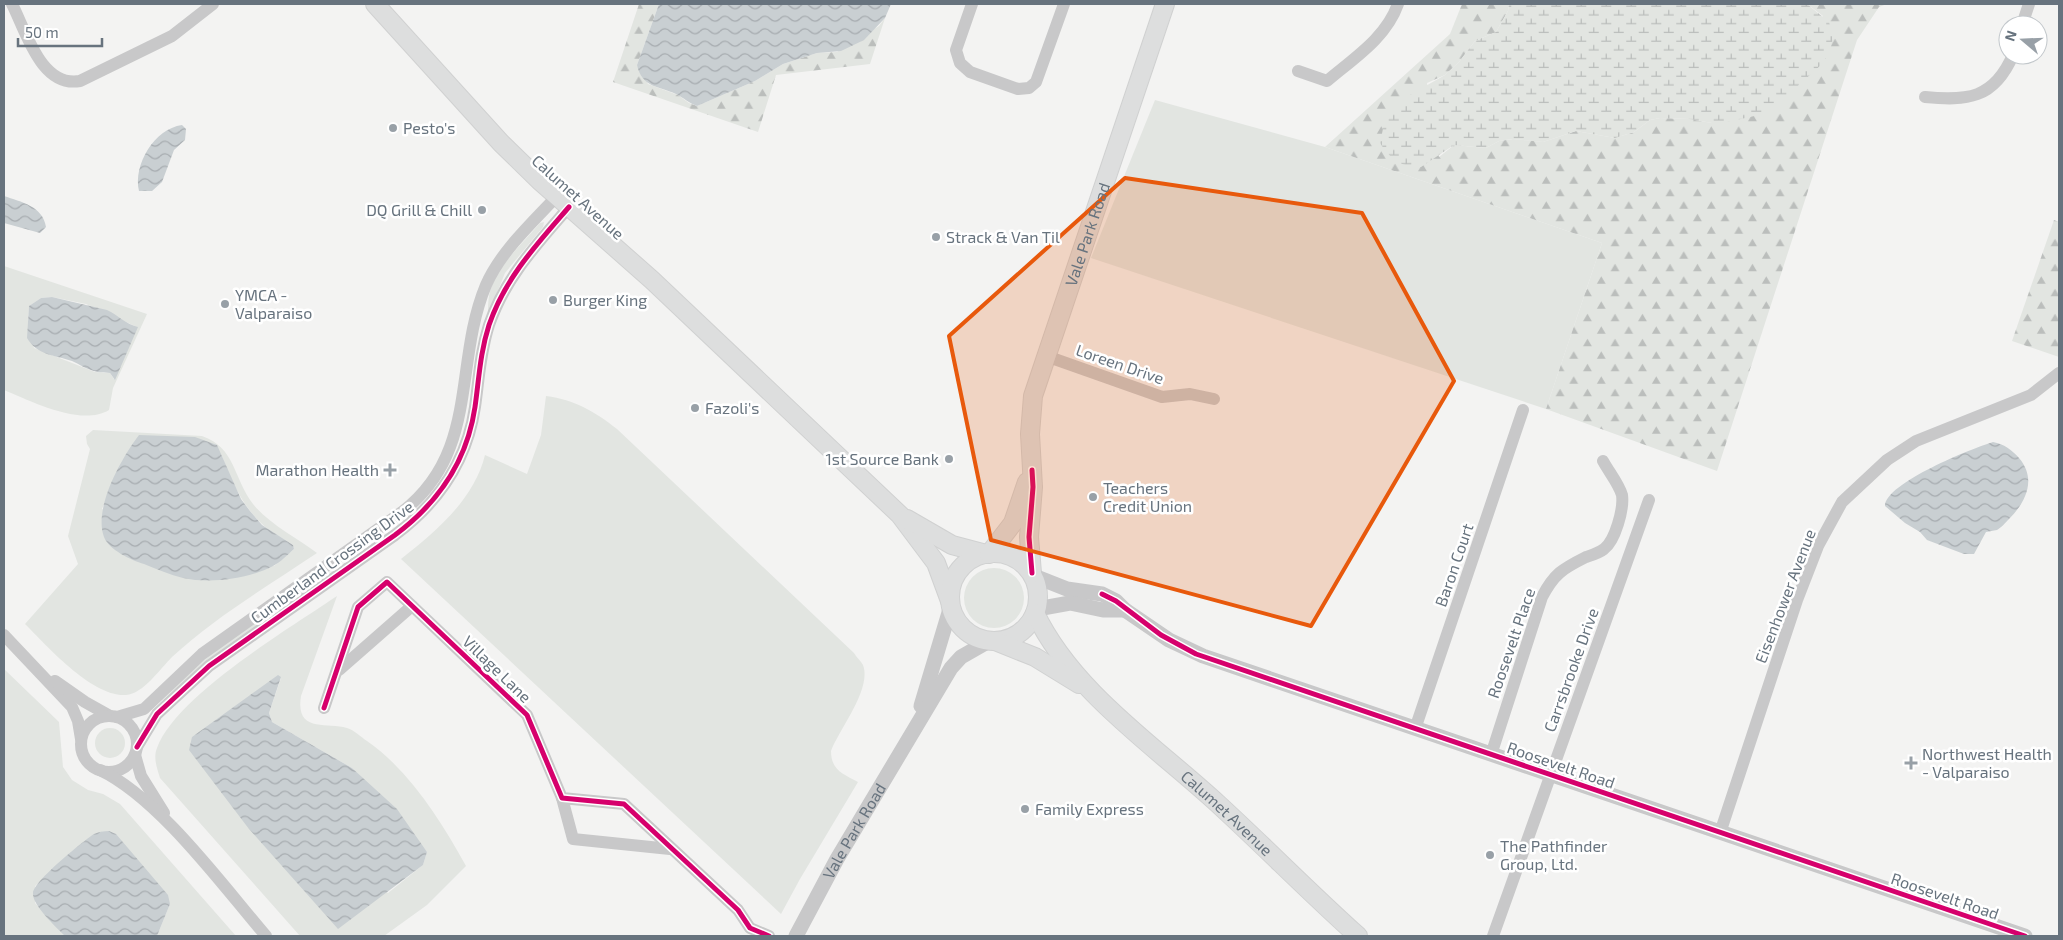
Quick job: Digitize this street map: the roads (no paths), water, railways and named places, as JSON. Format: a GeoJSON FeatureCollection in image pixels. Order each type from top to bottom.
{"type":"FeatureCollection","features":[{"type":"Feature","properties":{"kind":"main road","name":"Calumet Avenue"},"geometry":{"type":"LineString","coordinates":[[376,4],[501,143],[659,287],[900,515],[936,563],[950,604]]}},
{"type":"Feature","properties":{"kind":"main road","name":"Vale Park Road"},"geometry":{"type":"LineString","coordinates":[[1033,574],[1028,537],[1033,487],[1031,414],[1033,396],[1165,4]]}},
{"type":"Feature","properties":{"kind":"main road","name":"Vale Park Road"},"geometry":{"type":"LineString","coordinates":[[987,554],[1013,523],[1032,470]]}},
{"type":"Feature","properties":{"kind":"main road","name":"Calumet Avenue"},"geometry":{"type":"LineString","coordinates":[[900,515],[952,545],[987,554]]}},
{"type":"Feature","properties":{"kind":"main road"},"geometry":{"type":"LineString","coordinates":[[987,554],[1012,557],[1033,574],[1038,592],[1036,611],[1021,630],[992,641],[974,636],[964,629],[955,618],[950,604],[952,587],[960,570],[968,562],[987,554]]}},
{"type":"Feature","properties":{"kind":"main road","name":"Calumet Avenue"},"geometry":{"type":"LineString","coordinates":[[1036,611],[1050,642],[1092,692],[1216,802],[1358,936]]}},
{"type":"Feature","properties":{"kind":"main road","name":"Calumet Avenue"},"geometry":{"type":"LineString","coordinates":[[992,641],[1035,657],[1092,692]]}},
{"type":"Feature","properties":{"kind":"street"},"geometry":{"type":"LineString","coordinates":[[12,4],[41,62],[50,73],[70,83],[80,81],[172,36],[213,4]]}},
{"type":"Feature","properties":{"kind":"street"},"geometry":{"type":"LineString","coordinates":[[972,4],[956,50],[960,63],[970,72],[1018,89],[1029,88],[1036,82],[1064,4]]}},
{"type":"Feature","properties":{"kind":"street"},"geometry":{"type":"LineString","coordinates":[[1298,71],[1327,81],[1382,33],[1392,19],[1398,4]]}},
{"type":"Feature","properties":{"kind":"street"},"geometry":{"type":"LineString","coordinates":[[1925,97],[1949,100],[1975,96],[1993,85],[2008,65]]}},
{"type":"Feature","properties":{"kind":"street","name":"Cumberland Crossing Drive"},"geometry":{"type":"LineString","coordinates":[[113,716],[144,709],[202,654],[394,518],[422,494],[444,461],[456,433],[464,396],[472,332],[486,285],[512,247],[563,201]]}},
{"type":"Feature","properties":{"kind":"street","name":"Cumberland Crossing Drive"},"geometry":{"type":"LineString","coordinates":[[136,751],[157,714],[209,666],[395,535],[415,520],[433,502],[455,470],[466,445],[475,408],[481,351],[505,288],[563,201]]}},
{"type":"Feature","properties":{"kind":"street","name":"Loreen Drive"},"geometry":{"type":"LineString","coordinates":[[1046,356],[1162,397],[1190,394],[1214,399]]}},
{"type":"Feature","properties":{"kind":"street","name":"Eisenhower Avenue"},"geometry":{"type":"LineString","coordinates":[[1720,833],[1797,600],[1818,546],[1842,502],[1887,460],[1916,441],[2031,395],[2059,373]]}},
{"type":"Feature","properties":{"kind":"street","name":"Baron Court"},"geometry":{"type":"LineString","coordinates":[[1415,729],[1523,410]]}},
{"type":"Feature","properties":{"kind":"street","name":"Roosevelt Place"},"geometry":{"type":"LineString","coordinates":[[1491,754],[1542,597],[1549,584],[1562,570],[1604,549],[1610,543],[1622,504],[1621,494],[1604,461]]}},
{"type":"Feature","properties":{"kind":"street","name":"Carrsbrooke Drive"},"geometry":{"type":"LineString","coordinates":[[1493,936],[1649,500]]}},
{"type":"Feature","properties":{"kind":"street","name":"Roosevelt Road"},"geometry":{"type":"LineString","coordinates":[[1033,574],[1067,589],[1102,594],[1116,601],[1124,610],[1188,650],[2016,935]]}},
{"type":"Feature","properties":{"kind":"street","name":"Village Lane"},"geometry":{"type":"LineString","coordinates":[[324,708],[358,607],[387,582],[526,715],[562,798],[573,839],[670,849]]}},
{"type":"Feature","properties":{"kind":"street"},"geometry":{"type":"LineString","coordinates":[[1036,611],[1070,603],[1103,610],[1124,610]]}},
{"type":"Feature","properties":{"kind":"street","name":"Vale Park Road"},"geometry":{"type":"LineString","coordinates":[[915,726],[950,604]]}},
{"type":"Feature","properties":{"kind":"street","name":"Village Lane"},"geometry":{"type":"LineString","coordinates":[[338,671],[412,606]]}},
{"type":"Feature","properties":{"kind":"street"},"geometry":{"type":"LineString","coordinates":[[4,635],[72,707],[78,721],[86,759],[138,795],[183,840],[266,936]]}},
{"type":"Feature","properties":{"kind":"street","name":"Vale Park Road"},"geometry":{"type":"LineString","coordinates":[[796,936],[837,859],[885,782],[915,726],[954,664],[962,657],[992,641]]}},
{"type":"Feature","properties":{"kind":"street"},"geometry":{"type":"LineString","coordinates":[[37,668],[85,702],[131,726],[136,740],[136,751],[141,776],[183,840]]}},
{"type":"Feature","properties":{"kind":"street"},"geometry":{"type":"LineString","coordinates":[[81,742],[88,723],[102,717],[113,716]]}},
{"type":"Feature","properties":{"kind":"street"},"geometry":{"type":"LineString","coordinates":[[100,770],[118,770],[131,761],[136,751]]}},
{"type":"Feature","properties":{"kind":"street"},"geometry":{"type":"LineString","coordinates":[[562,798],[624,804],[670,849],[738,910],[750,928],[769,936]]}},
{"type":"Feature","properties":{"kind":"water"},"geometry":{"type":"Polygon","coordinates":[[[659,4],[891,4],[885,18],[864,40],[841,51],[817,53],[783,64],[755,81],[697,106],[676,94],[652,85],[639,73],[637,65],[659,4]]]}},
{"type":"Feature","properties":{"kind":"water"},"geometry":{"type":"Polygon","coordinates":[[[182,125],[186,129],[185,140],[174,150],[162,182],[152,191],[139,191],[139,170],[148,150],[163,133],[182,125]]]}},
{"type":"Feature","properties":{"kind":"water"},"geometry":{"type":"Polygon","coordinates":[[[4,196],[24,203],[36,210],[41,214],[46,227],[40,233],[4,223],[4,196]]]}},
{"type":"Feature","properties":{"kind":"water"},"geometry":{"type":"Polygon","coordinates":[[[52,297],[107,310],[129,324],[138,327],[115,380],[110,373],[96,372],[72,361],[46,354],[31,344],[27,338],[29,306],[41,298],[52,297]]]}},
{"type":"Feature","properties":{"kind":"water"},"geometry":{"type":"Polygon","coordinates":[[[139,435],[195,437],[217,445],[241,499],[262,525],[293,545],[294,549],[273,566],[241,577],[217,580],[183,578],[133,560],[115,550],[104,537],[102,512],[111,483],[125,456],[139,435]]]}},
{"type":"Feature","properties":{"kind":"water"},"geometry":{"type":"Polygon","coordinates":[[[1993,442],[2008,448],[2019,458],[2027,474],[2027,490],[2020,505],[2003,525],[1997,530],[1986,532],[1974,554],[1964,554],[1927,540],[1920,532],[1905,523],[1885,506],[1889,497],[1899,487],[1914,477],[1968,451],[1993,442]]]}},
{"type":"Feature","properties":{"kind":"water"},"geometry":{"type":"Polygon","coordinates":[[[278,675],[281,677],[269,713],[272,722],[352,768],[397,809],[427,852],[423,865],[338,929],[249,829],[189,750],[192,737],[278,675]]]}},
{"type":"Feature","properties":{"kind":"water"},"geometry":{"type":"Polygon","coordinates":[[[109,831],[116,834],[168,895],[170,904],[157,936],[65,936],[36,904],[33,893],[35,887],[59,862],[94,834],[109,831]]]}},
{"type":"Feature","properties":{"kind":"place","name":"Pesto's"},"geometry":{"type":"Point","coordinates":[393,128]}},
{"type":"Feature","properties":{"kind":"place","name":"DQ Grill & Chill"},"geometry":{"type":"Point","coordinates":[482,210]}},
{"type":"Feature","properties":{"kind":"place","name":"Strack & Van Til"},"geometry":{"type":"Point","coordinates":[936,237]}},
{"type":"Feature","properties":{"kind":"place","name":"Burger King"},"geometry":{"type":"Point","coordinates":[553,300]}},
{"type":"Feature","properties":{"kind":"place","name":"YMCA - Valparaiso"},"geometry":{"type":"Point","coordinates":[225,304]}},
{"type":"Feature","properties":{"kind":"place","name":"Fazoli's"},"geometry":{"type":"Point","coordinates":[695,408]}},
{"type":"Feature","properties":{"kind":"place","name":"1st Source Bank"},"geometry":{"type":"Point","coordinates":[949,459]}},
{"type":"Feature","properties":{"kind":"place","name":"Marathon Health"},"geometry":{"type":"Point","coordinates":[390,470]}},
{"type":"Feature","properties":{"kind":"place","name":"Teachers Credit Union"},"geometry":{"type":"Point","coordinates":[1093,497]}},
{"type":"Feature","properties":{"kind":"place","name":"Northwest Health - Valparaiso"},"geometry":{"type":"Point","coordinates":[1911,763]}},
{"type":"Feature","properties":{"kind":"place","name":"Family Express"},"geometry":{"type":"Point","coordinates":[1025,809]}},
{"type":"Feature","properties":{"kind":"place","name":"The Pathfinder Group, Ltd."},"geometry":{"type":"Point","coordinates":[1490,855]}}]}
